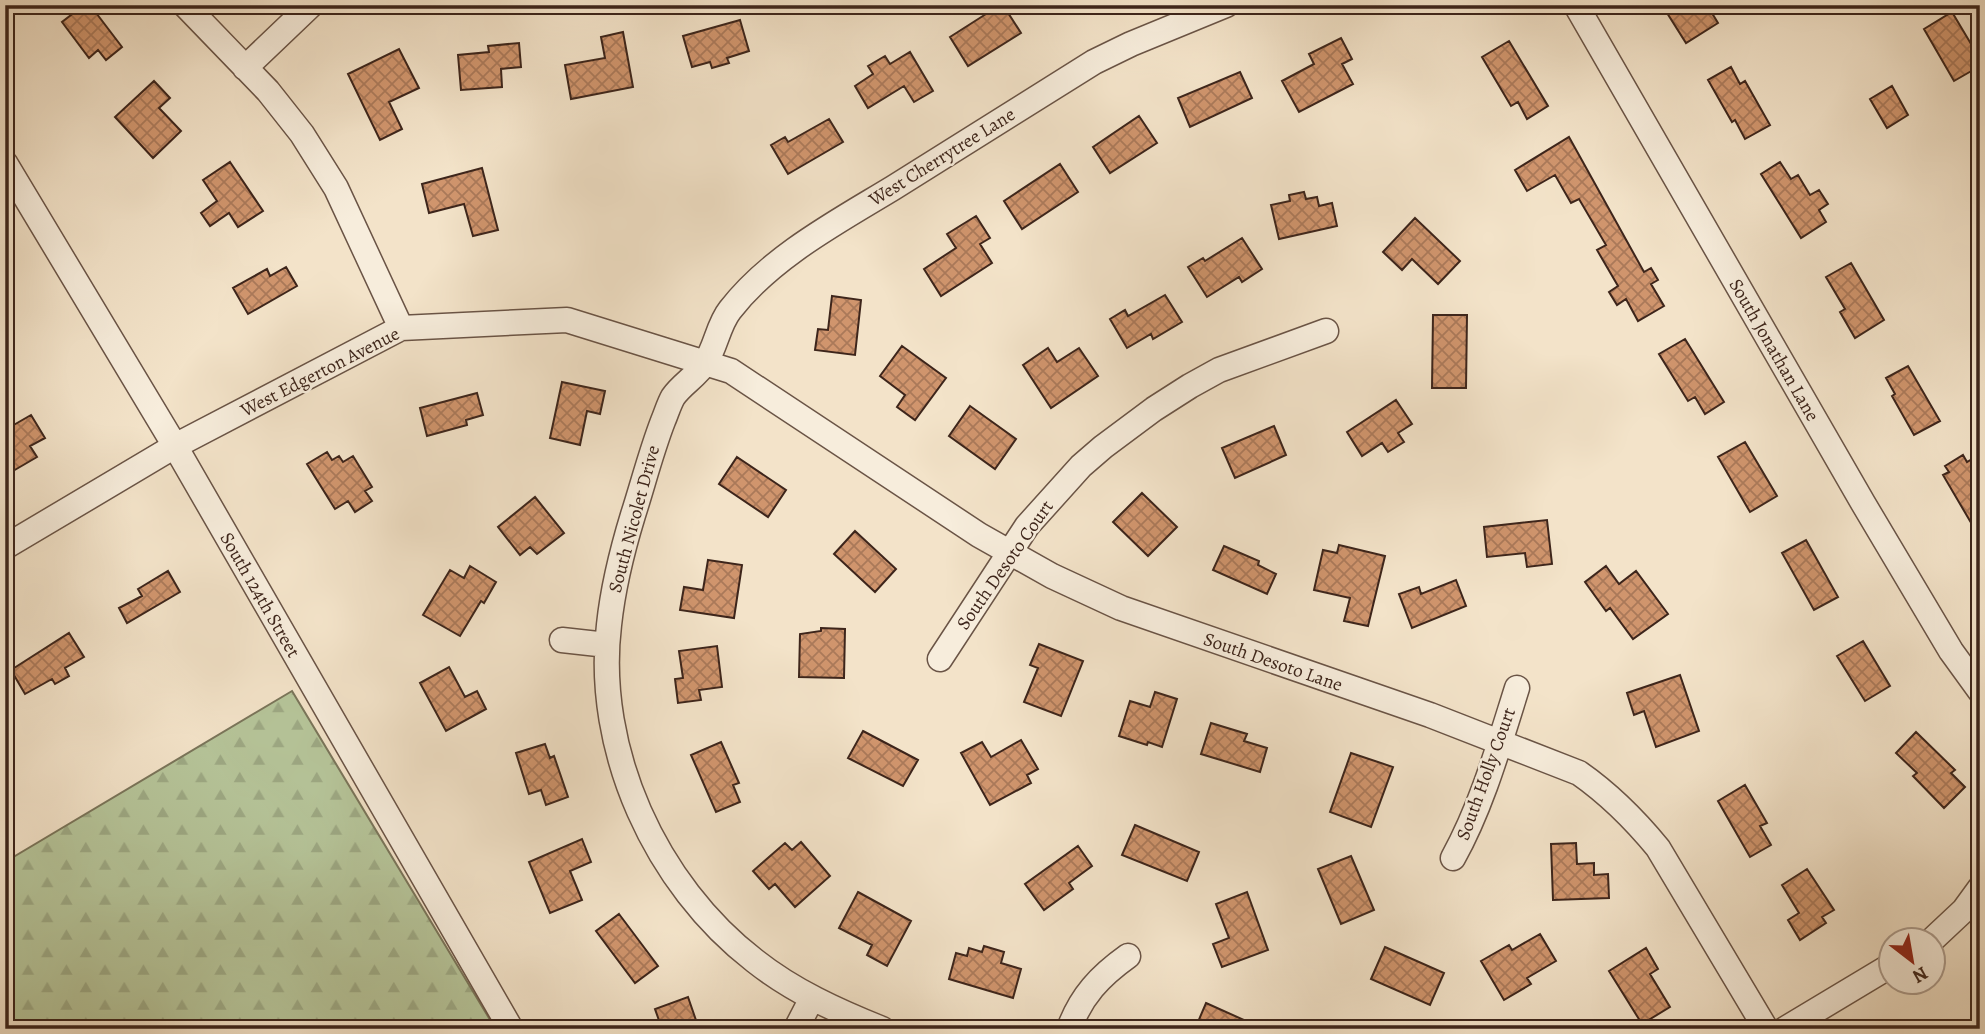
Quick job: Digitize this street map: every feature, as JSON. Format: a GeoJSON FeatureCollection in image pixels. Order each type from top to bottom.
{"type":"FeatureCollection","features":[{"type":"Feature","properties":{"kind":"street"},"geometry":{"type":"LineString","coordinates":[[185,5],[268,91],[302,134],[336,188],[401,328]]}},
{"type":"Feature","properties":{"kind":"street"},"geometry":{"type":"LineString","coordinates":[[245,68],[311,5]]}},
{"type":"Feature","properties":{"kind":"street","name":"West Cherrytree Lane"},"geometry":{"type":"LineString","coordinates":[[705,364],[729,311],[779,263],[828,228],[1094,62],[1197,10],[1226,5]]}},
{"type":"Feature","properties":{"kind":"street","name":"South Jonathan Lane"},"geometry":{"type":"LineString","coordinates":[[1576,5],[1863,503],[1951,651],[1980,691]]}},
{"type":"Feature","properties":{"kind":"street","name":"South 124th Street"},"geometry":{"type":"LineString","coordinates":[[5,163],[174,446],[511,1029]]}},
{"type":"Feature","properties":{"kind":"street","name":"West Edgerton Avenue"},"geometry":{"type":"LineString","coordinates":[[5,547],[174,446],[401,328],[567,320],[705,364]]}},
{"type":"Feature","properties":{"kind":"street","name":"South Desoto Court"},"geometry":{"type":"LineString","coordinates":[[940,659],[1042,508],[1081,466],[1154,409],[1219,370],[1326,331]]}},
{"type":"Feature","properties":{"kind":"street","name":"South Desoto Lane"},"geometry":{"type":"LineString","coordinates":[[705,364],[732,371],[940,510],[1052,576],[1121,608],[1500,742],[1579,773],[1636,821],[1669,864],[1766,1029]]}},
{"type":"Feature","properties":{"kind":"street","name":"South Nicolet Drive"},"geometry":{"type":"LineString","coordinates":[[705,364],[673,397],[657,436],[615,579],[607,645],[611,709],[619,751],[632,793],[674,875],[724,935],[755,962],[812,998],[883,1029]]}},
{"type":"Feature","properties":{"kind":"street"},"geometry":{"type":"LineString","coordinates":[[562,640],[607,645]]}},
{"type":"Feature","properties":{"kind":"street","name":"South Holly Court"},"geometry":{"type":"LineString","coordinates":[[1453,858],[1467,833],[1517,688]]}},
{"type":"Feature","properties":{"kind":"street"},"geometry":{"type":"LineString","coordinates":[[1946,927],[1964,910],[1980,888]]}},
{"type":"Feature","properties":{"kind":"street"},"geometry":{"type":"LineString","coordinates":[[1069,1029],[1077,1006],[1105,972],[1128,956]]}},
{"type":"Feature","properties":{"kind":"street"},"geometry":{"type":"LineString","coordinates":[[1785,1029],[1876,975]]}},
{"type":"Feature","properties":{"kind":"street"},"geometry":{"type":"LineString","coordinates":[[796,1029],[812,998]]}},
{"type":"Feature","properties":{"kind":"green space"},"geometry":{"type":"Polygon","coordinates":[[[292,691],[492,1023],[482,1029],[5,1029],[5,862],[292,691]]]}},
{"type":"Feature","properties":{"kind":"building"},"geometry":{"type":"Polygon","coordinates":[[[84,5],[90,5],[122,47],[106,60],[98,50],[89,58],[62,22],[84,5]]]}},
{"type":"Feature","properties":{"kind":"building"},"geometry":{"type":"Polygon","coordinates":[[[981,5],[1003,5],[1021,33],[968,66],[950,37],[986,14],[981,5]]]}},
{"type":"Feature","properties":{"kind":"building"},"geometry":{"type":"Polygon","coordinates":[[[1662,5],[1707,5],[1718,23],[1686,43],[1662,5]]]}},
{"type":"Feature","properties":{"kind":"building"},"geometry":{"type":"Polygon","coordinates":[[[1952,12],[1980,59],[1980,66],[1954,81],[1924,29],[1952,12]]]}},
{"type":"Feature","properties":{"kind":"building"},"geometry":{"type":"Polygon","coordinates":[[[740,20],[749,51],[727,58],[729,63],[712,68],[710,62],[692,67],[683,36],[740,20]]]}},
{"type":"Feature","properties":{"kind":"building"},"geometry":{"type":"Polygon","coordinates":[[[623,32],[633,87],[571,99],[565,65],[605,58],[601,37],[623,32]]]}},
{"type":"Feature","properties":{"kind":"building"},"geometry":{"type":"Polygon","coordinates":[[[1341,38],[1352,59],[1342,64],[1353,84],[1299,112],[1282,81],[1314,64],[1309,54],[1341,38]]]}},
{"type":"Feature","properties":{"kind":"building"},"geometry":{"type":"Polygon","coordinates":[[[1509,41],[1548,106],[1527,119],[1518,102],[1511,106],[1482,57],[1509,41]]]}},
{"type":"Feature","properties":{"kind":"building"},"geometry":{"type":"Polygon","coordinates":[[[519,43],[521,67],[501,69],[502,87],[461,90],[458,55],[489,52],[488,46],[519,43]]]}},
{"type":"Feature","properties":{"kind":"building"},"geometry":{"type":"Polygon","coordinates":[[[399,49],[419,88],[389,102],[402,129],[380,140],[348,74],[399,49]]]}},
{"type":"Feature","properties":{"kind":"building"},"geometry":{"type":"Polygon","coordinates":[[[910,52],[933,91],[914,102],[904,86],[868,108],[855,86],[873,74],[868,66],[885,56],[890,64],[910,52]]]}},
{"type":"Feature","properties":{"kind":"building"},"geometry":{"type":"Polygon","coordinates":[[[1731,67],[1740,84],[1745,81],[1770,125],[1745,139],[1708,80],[1731,67]]]}},
{"type":"Feature","properties":{"kind":"building"},"geometry":{"type":"Polygon","coordinates":[[[1240,72],[1252,98],[1190,127],[1178,98],[1240,72]]]}},
{"type":"Feature","properties":{"kind":"building"},"geometry":{"type":"Polygon","coordinates":[[[154,81],[170,98],[159,108],[181,131],[153,158],[115,117],[154,81]]]}},
{"type":"Feature","properties":{"kind":"building"},"geometry":{"type":"Polygon","coordinates":[[[1892,86],[1908,115],[1887,128],[1870,99],[1892,86]]]}},
{"type":"Feature","properties":{"kind":"building"},"geometry":{"type":"Polygon","coordinates":[[[1139,116],[1157,143],[1110,173],[1093,147],[1139,116]]]}},
{"type":"Feature","properties":{"kind":"building"},"geometry":{"type":"Polygon","coordinates":[[[829,119],[843,142],[788,174],[771,145],[785,137],[788,142],[829,119]]]}},
{"type":"Feature","properties":{"kind":"building"},"geometry":{"type":"Polygon","coordinates":[[[1569,137],[1644,272],[1651,268],[1658,280],[1651,284],[1664,306],[1638,321],[1626,299],[1617,305],[1609,292],[1618,286],[1597,250],[1606,245],[1579,199],[1571,203],[1555,175],[1527,191],[1515,170],[1569,137]]]}},
{"type":"Feature","properties":{"kind":"building"},"geometry":{"type":"Polygon","coordinates":[[[230,162],[263,211],[238,227],[229,213],[210,226],[201,213],[217,201],[203,180],[230,162]]]}},
{"type":"Feature","properties":{"kind":"building"},"geometry":{"type":"Polygon","coordinates":[[[1780,162],[1791,179],[1798,175],[1810,195],[1819,190],[1828,204],[1819,210],[1826,222],[1801,238],[1761,174],[1780,162]]]}},
{"type":"Feature","properties":{"kind":"building"},"geometry":{"type":"Polygon","coordinates":[[[1060,164],[1078,192],[1022,229],[1004,201],[1060,164]]]}},
{"type":"Feature","properties":{"kind":"building"},"geometry":{"type":"Polygon","coordinates":[[[482,168],[498,230],[473,236],[464,204],[429,213],[422,184],[482,168]]]}},
{"type":"Feature","properties":{"kind":"building"},"geometry":{"type":"Polygon","coordinates":[[[1304,192],[1306,199],[1317,197],[1319,206],[1332,203],[1337,226],[1279,239],[1271,205],[1290,201],[1289,195],[1304,192]]]}},
{"type":"Feature","properties":{"kind":"building"},"geometry":{"type":"Polygon","coordinates":[[[976,216],[990,238],[980,244],[992,263],[941,296],[924,269],[956,248],[947,234],[976,216]]]}},
{"type":"Feature","properties":{"kind":"building"},"geometry":{"type":"Polygon","coordinates":[[[1415,218],[1460,261],[1438,284],[1412,259],[1402,270],[1383,252],[1415,218]]]}},
{"type":"Feature","properties":{"kind":"building"},"geometry":{"type":"Polygon","coordinates":[[[1242,238],[1262,269],[1242,282],[1239,277],[1207,297],[1188,267],[1203,258],[1205,261],[1242,238]]]}},
{"type":"Feature","properties":{"kind":"building"},"geometry":{"type":"Polygon","coordinates":[[[1851,263],[1884,320],[1855,338],[1840,312],[1845,309],[1826,277],[1851,263]]]}},
{"type":"Feature","properties":{"kind":"building"},"geometry":{"type":"Polygon","coordinates":[[[286,267],[297,286],[248,314],[233,288],[267,269],[270,276],[286,267]]]}},
{"type":"Feature","properties":{"kind":"building"},"geometry":{"type":"Polygon","coordinates":[[[1165,295],[1182,322],[1153,339],[1151,334],[1127,348],[1110,319],[1125,310],[1128,316],[1165,295]]]}},
{"type":"Feature","properties":{"kind":"building"},"geometry":{"type":"Polygon","coordinates":[[[832,296],[861,300],[855,355],[815,350],[818,329],[828,330],[832,296]]]}},
{"type":"Feature","properties":{"kind":"building"},"geometry":{"type":"Polygon","coordinates":[[[1433,315],[1467,315],[1466,388],[1432,388],[1433,315]]]}},
{"type":"Feature","properties":{"kind":"building"},"geometry":{"type":"Polygon","coordinates":[[[1685,339],[1724,402],[1705,414],[1695,397],[1688,401],[1659,354],[1685,339]]]}},
{"type":"Feature","properties":{"kind":"building"},"geometry":{"type":"Polygon","coordinates":[[[902,346],[946,378],[915,420],[897,407],[905,395],[880,376],[902,346]]]}},
{"type":"Feature","properties":{"kind":"building"},"geometry":{"type":"Polygon","coordinates":[[[1048,348],[1057,362],[1079,348],[1098,376],[1051,408],[1023,365],[1048,348]]]}},
{"type":"Feature","properties":{"kind":"building"},"geometry":{"type":"Polygon","coordinates":[[[1908,366],[1940,421],[1914,435],[1892,396],[1895,394],[1886,378],[1908,366]]]}},
{"type":"Feature","properties":{"kind":"building"},"geometry":{"type":"Polygon","coordinates":[[[562,382],[605,391],[600,414],[587,411],[580,445],[550,438],[562,382]]]}},
{"type":"Feature","properties":{"kind":"building"},"geometry":{"type":"Polygon","coordinates":[[[477,393],[483,415],[466,420],[467,425],[427,436],[420,408],[477,393]]]}},
{"type":"Feature","properties":{"kind":"building"},"geometry":{"type":"Polygon","coordinates":[[[1396,400],[1412,424],[1398,433],[1404,442],[1388,452],[1382,443],[1362,456],[1347,432],[1396,400]]]}},
{"type":"Feature","properties":{"kind":"building"},"geometry":{"type":"Polygon","coordinates":[[[970,406],[1016,439],[995,469],[949,436],[970,406]]]}},
{"type":"Feature","properties":{"kind":"building"},"geometry":{"type":"Polygon","coordinates":[[[31,415],[45,438],[30,446],[37,457],[13,471],[5,458],[5,430],[31,415]]]}},
{"type":"Feature","properties":{"kind":"building"},"geometry":{"type":"Polygon","coordinates":[[[1274,426],[1286,455],[1235,478],[1222,448],[1274,426]]]}},
{"type":"Feature","properties":{"kind":"building"},"geometry":{"type":"Polygon","coordinates":[[[1745,442],[1777,496],[1750,512],[1718,457],[1745,442]]]}},
{"type":"Feature","properties":{"kind":"building"},"geometry":{"type":"Polygon","coordinates":[[[327,452],[332,460],[339,456],[343,462],[353,456],[372,487],[365,491],[372,501],[355,512],[348,501],[335,509],[307,464],[327,452]]]}},
{"type":"Feature","properties":{"kind":"building"},"geometry":{"type":"Polygon","coordinates":[[[1963,455],[1967,462],[1972,459],[1980,472],[1980,538],[1943,475],[1949,472],[1945,466],[1963,455]]]}},
{"type":"Feature","properties":{"kind":"building"},"geometry":{"type":"Polygon","coordinates":[[[737,457],[786,490],[768,517],[719,484],[737,457]]]}},
{"type":"Feature","properties":{"kind":"building"},"geometry":{"type":"Polygon","coordinates":[[[1142,493],[1177,527],[1148,556],[1113,522],[1142,493]]]}},
{"type":"Feature","properties":{"kind":"building"},"geometry":{"type":"Polygon","coordinates":[[[535,497],[564,533],[537,554],[530,547],[520,555],[498,527],[535,497]]]}},
{"type":"Feature","properties":{"kind":"building"},"geometry":{"type":"Polygon","coordinates":[[[1547,520],[1552,564],[1527,567],[1525,553],[1487,557],[1484,527],[1547,520]]]}},
{"type":"Feature","properties":{"kind":"building"},"geometry":{"type":"Polygon","coordinates":[[[855,531],[896,569],[875,592],[834,554],[855,531]]]}},
{"type":"Feature","properties":{"kind":"building"},"geometry":{"type":"Polygon","coordinates":[[[1806,540],[1838,597],[1814,610],[1782,553],[1806,540]]]}},
{"type":"Feature","properties":{"kind":"building"},"geometry":{"type":"Polygon","coordinates":[[[1339,545],[1385,556],[1368,626],[1344,621],[1350,598],[1314,590],[1323,550],[1337,553],[1339,545]]]}},
{"type":"Feature","properties":{"kind":"building"},"geometry":{"type":"Polygon","coordinates":[[[1224,546],[1259,561],[1258,565],[1276,574],[1267,594],[1213,570],[1224,546]]]}},
{"type":"Feature","properties":{"kind":"building"},"geometry":{"type":"Polygon","coordinates":[[[708,560],[742,565],[734,618],[680,610],[684,587],[703,590],[708,560]]]}},
{"type":"Feature","properties":{"kind":"building"},"geometry":{"type":"Polygon","coordinates":[[[470,566],[496,582],[460,636],[423,615],[450,570],[464,578],[470,566]]]}},
{"type":"Feature","properties":{"kind":"building"},"geometry":{"type":"Polygon","coordinates":[[[1606,566],[1619,584],[1636,571],[1668,614],[1633,639],[1610,608],[1606,611],[1585,582],[1606,566]]]}},
{"type":"Feature","properties":{"kind":"building"},"geometry":{"type":"Polygon","coordinates":[[[168,571],[180,592],[127,623],[119,608],[142,596],[138,589],[168,571]]]}},
{"type":"Feature","properties":{"kind":"building"},"geometry":{"type":"Polygon","coordinates":[[[1456,580],[1466,606],[1412,628],[1399,594],[1419,587],[1421,594],[1456,580]]]}},
{"type":"Feature","properties":{"kind":"building"},"geometry":{"type":"Polygon","coordinates":[[[821,628],[845,629],[844,678],[799,677],[800,634],[821,631],[821,628]]]}},
{"type":"Feature","properties":{"kind":"building"},"geometry":{"type":"Polygon","coordinates":[[[69,633],[84,657],[65,668],[69,676],[55,684],[52,679],[25,694],[11,670],[69,633]]]}},
{"type":"Feature","properties":{"kind":"building"},"geometry":{"type":"Polygon","coordinates":[[[1863,641],[1890,686],[1865,701],[1837,656],[1863,641]]]}},
{"type":"Feature","properties":{"kind":"building"},"geometry":{"type":"Polygon","coordinates":[[[1039,644],[1083,661],[1061,716],[1024,702],[1038,668],[1030,665],[1039,644]]]}},
{"type":"Feature","properties":{"kind":"building"},"geometry":{"type":"Polygon","coordinates":[[[717,646],[722,687],[699,690],[701,700],[678,703],[675,679],[683,678],[679,651],[717,646]]]}},
{"type":"Feature","properties":{"kind":"building"},"geometry":{"type":"Polygon","coordinates":[[[449,667],[465,697],[477,691],[486,709],[446,731],[420,683],[449,667]]]}},
{"type":"Feature","properties":{"kind":"building"},"geometry":{"type":"Polygon","coordinates":[[[1680,675],[1699,731],[1656,747],[1644,711],[1634,715],[1627,693],[1680,675]]]}},
{"type":"Feature","properties":{"kind":"building"},"geometry":{"type":"Polygon","coordinates":[[[1155,692],[1177,699],[1162,747],[1119,736],[1130,701],[1150,707],[1155,692]]]}},
{"type":"Feature","properties":{"kind":"building"},"geometry":{"type":"Polygon","coordinates":[[[1211,723],[1247,734],[1244,741],[1267,748],[1260,772],[1201,754],[1211,723]]]}},
{"type":"Feature","properties":{"kind":"building"},"geometry":{"type":"Polygon","coordinates":[[[863,731],[918,760],[903,786],[848,758],[863,731]]]}},
{"type":"Feature","properties":{"kind":"building"},"geometry":{"type":"Polygon","coordinates":[[[1916,732],[1955,770],[1951,773],[1965,787],[1944,808],[1913,776],[1917,773],[1896,753],[1916,732]]]}},
{"type":"Feature","properties":{"kind":"building"},"geometry":{"type":"Polygon","coordinates":[[[1021,740],[1038,769],[1027,775],[1031,783],[990,805],[961,753],[982,742],[991,757],[1021,740]]]}},
{"type":"Feature","properties":{"kind":"building"},"geometry":{"type":"Polygon","coordinates":[[[721,742],[739,783],[733,785],[740,802],[716,812],[691,755],[721,742]]]}},
{"type":"Feature","properties":{"kind":"building"},"geometry":{"type":"Polygon","coordinates":[[[545,744],[550,758],[554,756],[568,797],[546,805],[541,790],[529,794],[516,753],[545,744]]]}},
{"type":"Feature","properties":{"kind":"building"},"geometry":{"type":"Polygon","coordinates":[[[1351,753],[1393,767],[1371,827],[1330,812],[1351,753]]]}},
{"type":"Feature","properties":{"kind":"building"},"geometry":{"type":"Polygon","coordinates":[[[1745,785],[1767,823],[1760,826],[1771,845],[1750,857],[1718,801],[1745,785]]]}},
{"type":"Feature","properties":{"kind":"building"},"geometry":{"type":"Polygon","coordinates":[[[1135,825],[1199,852],[1187,881],[1122,855],[1135,825]]]}},
{"type":"Feature","properties":{"kind":"building"},"geometry":{"type":"Polygon","coordinates":[[[582,839],[591,862],[570,871],[582,900],[550,913],[529,862],[582,839]]]}},
{"type":"Feature","properties":{"kind":"building"},"geometry":{"type":"Polygon","coordinates":[[[801,842],[830,876],[795,907],[775,884],[769,889],[753,871],[785,843],[792,850],[801,842]]]}},
{"type":"Feature","properties":{"kind":"building"},"geometry":{"type":"Polygon","coordinates":[[[1576,843],[1577,864],[1594,863],[1594,875],[1608,874],[1609,898],[1553,900],[1551,844],[1576,843]]]}},
{"type":"Feature","properties":{"kind":"building"},"geometry":{"type":"Polygon","coordinates":[[[1078,846],[1092,866],[1069,883],[1073,889],[1044,910],[1025,884],[1078,846]]]}},
{"type":"Feature","properties":{"kind":"building"},"geometry":{"type":"Polygon","coordinates":[[[1351,856],[1374,910],[1341,924],[1318,869],[1351,856]]]}},
{"type":"Feature","properties":{"kind":"building"},"geometry":{"type":"Polygon","coordinates":[[[1807,869],[1834,910],[1822,917],[1826,923],[1800,940],[1788,920],[1799,913],[1782,885],[1807,869]]]}},
{"type":"Feature","properties":{"kind":"building"},"geometry":{"type":"Polygon","coordinates":[[[858,892],[911,921],[887,966],[867,955],[872,945],[839,928],[858,892]]]}},
{"type":"Feature","properties":{"kind":"building"},"geometry":{"type":"Polygon","coordinates":[[[1247,892],[1268,950],[1222,967],[1213,944],[1229,938],[1216,904],[1247,892]]]}},
{"type":"Feature","properties":{"kind":"building"},"geometry":{"type":"Polygon","coordinates":[[[619,914],[658,966],[635,983],[596,931],[619,914]]]}},
{"type":"Feature","properties":{"kind":"building"},"geometry":{"type":"Polygon","coordinates":[[[1540,934],[1556,961],[1527,978],[1531,984],[1504,1000],[1481,961],[1509,945],[1512,950],[1540,934]]]}},
{"type":"Feature","properties":{"kind":"building"},"geometry":{"type":"Polygon","coordinates":[[[984,946],[1004,952],[1001,963],[1021,969],[1013,998],[949,979],[956,953],[967,956],[969,948],[982,952],[984,946]]]}},
{"type":"Feature","properties":{"kind":"building"},"geometry":{"type":"Polygon","coordinates":[[[1385,947],[1444,973],[1430,1005],[1371,979],[1385,947]]]}},
{"type":"Feature","properties":{"kind":"building"},"geometry":{"type":"Polygon","coordinates":[[[1646,948],[1658,969],[1650,974],[1670,1007],[1642,1024],[1609,971],[1646,948]]]}},
{"type":"Feature","properties":{"kind":"building"},"geometry":{"type":"Polygon","coordinates":[[[688,997],[699,1029],[662,1029],[655,1009],[688,997]]]}},
{"type":"Feature","properties":{"kind":"building"},"geometry":{"type":"Polygon","coordinates":[[[1206,1003],[1264,1029],[1195,1029],[1206,1003]]]}}]}
